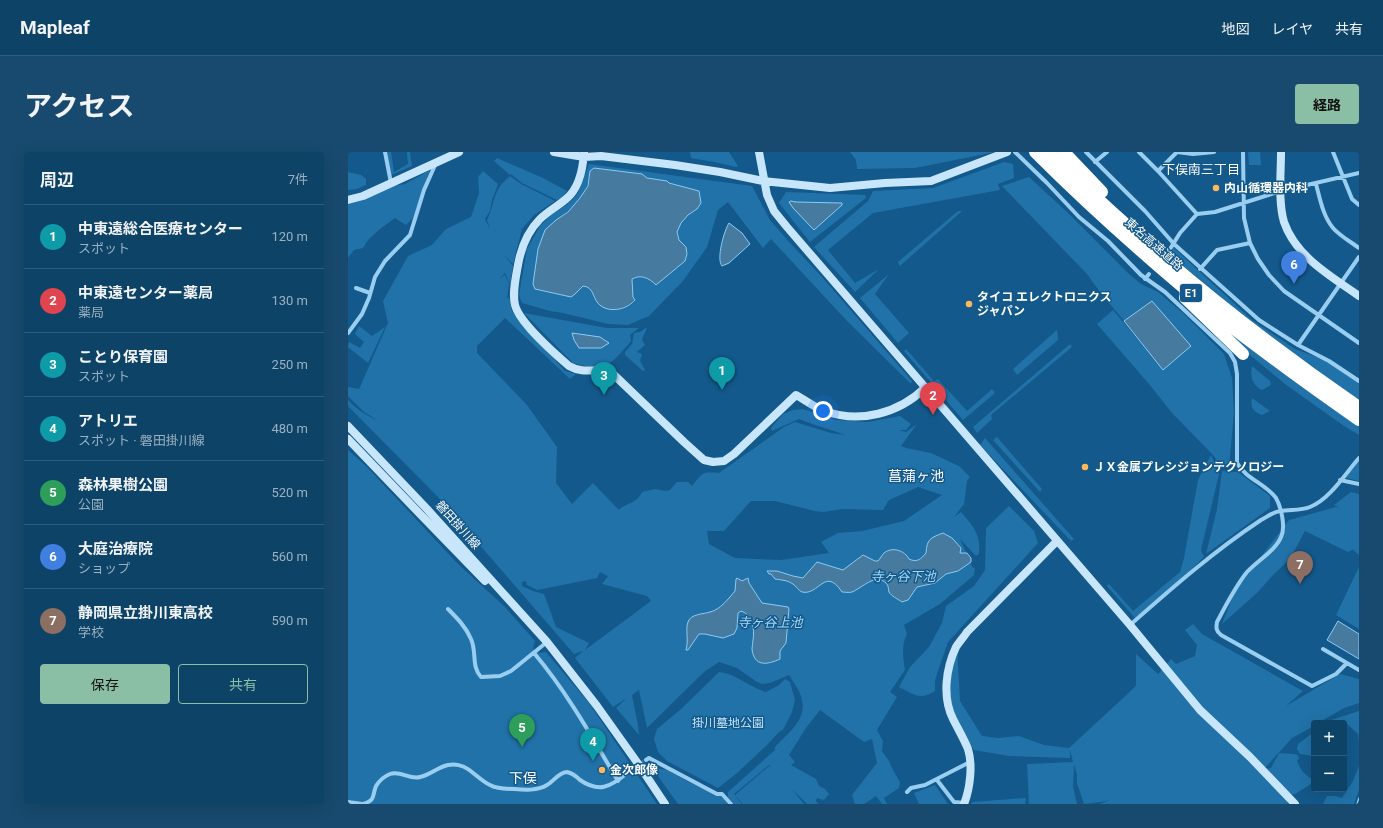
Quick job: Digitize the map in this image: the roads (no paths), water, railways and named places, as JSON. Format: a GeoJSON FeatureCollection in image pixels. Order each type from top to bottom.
{"type":"FeatureCollection","features":[{"type":"Feature","properties":{"kind":"highway","name":"東名高速道路"},"geometry":{"type":"LineString","coordinates":[[1035,152],[1104,219],[1217,315],[1304,381],[1359,420]]}},
{"type":"Feature","properties":{"kind":"highway","name":"東名高速道路"},"geometry":{"type":"LineString","coordinates":[[1049,152],[1104,204],[1165,251],[1246,325],[1359,407]]}},
{"type":"Feature","properties":{"kind":"highway"},"geometry":{"type":"LineString","coordinates":[[1064,152],[1165,251]]}},
{"type":"Feature","properties":{"kind":"highway"},"geometry":{"type":"LineString","coordinates":[[1104,219],[1128,245],[1243,354]]}},
{"type":"Feature","properties":{"kind":"street"},"geometry":{"type":"LineString","coordinates":[[385,152],[391,183]]}},
{"type":"Feature","properties":{"kind":"street"},"geometry":{"type":"LineString","coordinates":[[348,200],[363,196],[459,152]]}},
{"type":"Feature","properties":{"kind":"street"},"geometry":{"type":"LineString","coordinates":[[554,152],[584,154],[675,165],[763,181],[830,188],[931,181],[1007,152]]}},
{"type":"Feature","properties":{"kind":"street"},"geometry":{"type":"LineString","coordinates":[[759,152],[763,181],[774,211],[1130,625],[1200,710],[1250,757],[1295,804]]}},
{"type":"Feature","properties":{"kind":"street"},"geometry":{"type":"LineString","coordinates":[[1015,152],[1079,217],[1108,241],[1145,279],[1165,292],[1230,353],[1235,362],[1237,374],[1237,463],[1240,469],[1273,494],[1277,500],[1283,527],[1282,536],[1278,543],[1255,563],[1239,583],[1217,622],[1217,632],[1221,636],[1312,686],[1336,674],[1347,664]]}},
{"type":"Feature","properties":{"kind":"street"},"geometry":{"type":"LineString","coordinates":[[1086,152],[1145,211],[1174,244],[1200,269],[1259,320],[1298,345],[1330,361],[1359,381]]}},
{"type":"Feature","properties":{"kind":"street"},"geometry":{"type":"LineString","coordinates":[[1095,162],[1107,152]]}},
{"type":"Feature","properties":{"kind":"street"},"geometry":{"type":"LineString","coordinates":[[1139,152],[1197,214]]}},
{"type":"Feature","properties":{"kind":"street"},"geometry":{"type":"LineString","coordinates":[[1158,171],[1177,152],[1193,154],[1214,152]]}},
{"type":"Feature","properties":{"kind":"street"},"geometry":{"type":"LineString","coordinates":[[1243,152],[1244,218],[1250,242],[1269,275],[1284,291],[1359,343]]}},
{"type":"Feature","properties":{"kind":"street"},"geometry":{"type":"LineString","coordinates":[[1281,152],[1281,191],[1284,222],[1291,236],[1308,259],[1359,296]]}},
{"type":"Feature","properties":{"kind":"street"},"geometry":{"type":"LineString","coordinates":[[1333,152],[1352,198],[1359,205]]}},
{"type":"Feature","properties":{"kind":"street"},"geometry":{"type":"LineString","coordinates":[[584,154],[576,189],[568,198],[546,213],[538,221],[523,244],[516,280],[514,297],[515,305],[520,316],[569,366],[576,370],[605,370],[611,372],[704,460],[713,462],[724,461],[734,454],[796,395],[826,412],[846,416],[868,416],[877,415],[900,406],[911,400],[925,388]]}},
{"type":"Feature","properties":{"kind":"street"},"geometry":{"type":"LineString","coordinates":[[348,333],[362,314],[374,277],[385,261],[410,234],[424,190],[437,161]]}},
{"type":"Feature","properties":{"kind":"street"},"geometry":{"type":"LineString","coordinates":[[1165,251],[1174,244],[1180,233],[1197,214],[1215,212],[1281,191],[1359,173]]}},
{"type":"Feature","properties":{"kind":"street"},"geometry":{"type":"LineString","coordinates":[[1316,184],[1326,217],[1334,229],[1359,248]]}},
{"type":"Feature","properties":{"kind":"street"},"geometry":{"type":"LineString","coordinates":[[1200,269],[1217,250],[1250,242]]}},
{"type":"Feature","properties":{"kind":"street"},"geometry":{"type":"LineString","coordinates":[[1298,345],[1359,257]]}},
{"type":"Feature","properties":{"kind":"street"},"geometry":{"type":"LineString","coordinates":[[1145,279],[1149,274]]}},
{"type":"Feature","properties":{"kind":"street"},"geometry":{"type":"LineString","coordinates":[[356,288],[370,293]]}},
{"type":"Feature","properties":{"kind":"street"},"geometry":{"type":"LineString","coordinates":[[348,419],[406,481],[427,509]]}},
{"type":"Feature","properties":{"kind":"street","name":"磐田掛川線"},"geometry":{"type":"LineString","coordinates":[[348,426],[427,509],[547,642],[597,706],[665,804]]}},
{"type":"Feature","properties":{"kind":"street","name":"磐田掛川線"},"geometry":{"type":"LineString","coordinates":[[348,439],[517,614],[547,642]]}},
{"type":"Feature","properties":{"kind":"street"},"geometry":{"type":"LineString","coordinates":[[348,442],[370,462]]}},
{"type":"Feature","properties":{"kind":"street"},"geometry":{"type":"LineString","coordinates":[[1130,625],[1206,560],[1271,514],[1280,511],[1309,508],[1319,503],[1328,496],[1359,458]]}},
{"type":"Feature","properties":{"kind":"street"},"geometry":{"type":"LineString","coordinates":[[1340,480],[1359,484]]}},
{"type":"Feature","properties":{"kind":"street"},"geometry":{"type":"LineString","coordinates":[[938,780],[954,802],[964,804],[969,790],[970,762],[968,751],[952,718],[946,697],[949,666],[956,646],[1057,541]]}},
{"type":"Feature","properties":{"kind":"street"},"geometry":{"type":"LineString","coordinates":[[448,609],[468,632],[472,640],[475,653],[475,665],[477,672],[482,677],[500,676],[511,671],[547,642]]}},
{"type":"Feature","properties":{"kind":"street"},"geometry":{"type":"LineString","coordinates":[[1323,649],[1359,670]]}},
{"type":"Feature","properties":{"kind":"street"},"geometry":{"type":"LineString","coordinates":[[534,653],[558,684],[596,742],[618,781]]}},
{"type":"Feature","properties":{"kind":"street"},"geometry":{"type":"LineString","coordinates":[[646,760],[650,758],[717,794],[722,794],[731,804]]}},
{"type":"Feature","properties":{"kind":"street"},"geometry":{"type":"LineString","coordinates":[[907,792],[911,788],[938,780],[970,762]]}},
{"type":"Feature","properties":{"kind":"street"},"geometry":{"type":"LineString","coordinates":[[348,802],[363,804],[370,802],[374,797],[377,785],[384,778],[392,774],[397,773],[411,778],[420,777],[449,765],[469,768],[489,785],[496,788],[514,789],[538,789],[546,786],[562,774],[568,772],[589,786],[600,788],[609,786],[626,774]]}},
{"type":"Feature","properties":{"kind":"water"},"geometry":{"type":"Polygon","coordinates":[[[594,168],[642,174],[647,178],[667,181],[669,183],[699,191],[701,203],[697,209],[688,215],[681,223],[677,232],[679,240],[686,247],[687,254],[685,261],[656,285],[651,280],[642,277],[632,279],[633,297],[635,300],[624,308],[614,310],[601,306],[596,300],[592,291],[587,287],[583,286],[571,297],[535,289],[533,284],[538,249],[545,230],[568,212],[580,198],[588,186],[590,171],[594,168]]]}},
{"type":"Feature","properties":{"kind":"water"},"geometry":{"type":"Polygon","coordinates":[[[789,202],[842,203],[842,205],[814,230],[793,208],[789,202]]]}},
{"type":"Feature","properties":{"kind":"water"},"geometry":{"type":"Polygon","coordinates":[[[729,223],[742,233],[750,244],[729,263],[722,266],[720,262],[720,251],[729,223]]]}},
{"type":"Feature","properties":{"kind":"water"},"geometry":{"type":"Polygon","coordinates":[[[1152,301],[1191,346],[1163,370],[1124,321],[1152,301]]]}},
{"type":"Feature","properties":{"kind":"water"},"geometry":{"type":"Polygon","coordinates":[[[572,333],[600,337],[609,343],[601,348],[579,348],[572,333]]]}},
{"type":"Feature","properties":{"kind":"water","name":"寺ヶ谷下池"},"geometry":{"type":"Polygon","coordinates":[[[943,533],[952,538],[961,548],[960,553],[967,553],[971,558],[971,562],[958,571],[946,574],[935,583],[917,587],[908,600],[902,602],[889,592],[887,584],[882,580],[873,580],[851,592],[842,592],[836,585],[831,582],[826,582],[813,590],[802,592],[791,583],[784,580],[775,579],[767,571],[777,571],[803,578],[817,562],[843,570],[863,555],[878,561],[884,553],[891,550],[898,550],[905,554],[909,559],[917,560],[921,559],[926,553],[928,542],[935,536],[943,533]]]}},
{"type":"Feature","properties":{"kind":"water","name":"寺ヶ谷上池"},"geometry":{"type":"Polygon","coordinates":[[[737,578],[742,581],[748,578],[749,583],[762,603],[788,607],[786,643],[780,651],[780,659],[762,663],[755,659],[752,649],[754,631],[752,622],[748,615],[741,611],[738,613],[737,628],[734,634],[723,638],[699,634],[688,650],[686,650],[687,625],[689,619],[694,616],[714,611],[721,606],[735,591],[737,578]]]}},
{"type":"Feature","properties":{"kind":"water"},"geometry":{"type":"Polygon","coordinates":[[[1338,621],[1359,634],[1359,659],[1327,640],[1338,621]]]}},
{"type":"Feature","properties":{"kind":"waterway"},"geometry":{"type":"LineString","coordinates":[[1357,804],[1359,798]]}},
{"type":"Feature","properties":{"kind":"tunnel"},"geometry":{"type":"LineString","coordinates":[[626,774],[646,760]]}},
{"type":"Feature","properties":{"kind":"place","name":"内山循環器内科"},"geometry":{"type":"Point","coordinates":[1216,188]}},
{"type":"Feature","properties":{"kind":"place","name":"大庭治療院"},"geometry":{"type":"Point","coordinates":[1294,284]}},
{"type":"Feature","properties":{"kind":"place","name":"タイコ エレクトロニクス ジャパン"},"geometry":{"type":"Point","coordinates":[969,304]}},
{"type":"Feature","properties":{"kind":"place","name":"中東遠総合医療センター"},"geometry":{"type":"Point","coordinates":[722,390]}},
{"type":"Feature","properties":{"kind":"place","name":"ことり保育園"},"geometry":{"type":"Point","coordinates":[604,395]}},
{"type":"Feature","properties":{"kind":"place","name":"中東遠センター薬局"},"geometry":{"type":"Point","coordinates":[933,415]}},
{"type":"Feature","properties":{"kind":"place","name":"ＪＸ金属プレシジョンテクノロジー"},"geometry":{"type":"Point","coordinates":[1085,467]}},
{"type":"Feature","properties":{"kind":"place","name":"静岡県立掛川東高校"},"geometry":{"type":"Point","coordinates":[1300,584]}},
{"type":"Feature","properties":{"kind":"place","name":"森林果樹公園"},"geometry":{"type":"Point","coordinates":[522,747]}},
{"type":"Feature","properties":{"kind":"place","name":"アトリエ"},"geometry":{"type":"Point","coordinates":[593,761]}},
{"type":"Feature","properties":{"kind":"place","name":"金次郎像"},"geometry":{"type":"Point","coordinates":[602,770]}},
{"type":"Feature","properties":{"kind":"district","name":"下俣南三丁目"},"geometry":{"type":"Point","coordinates":[1201,169]}},
{"type":"Feature","properties":{"kind":"district","name":"菖蒲ヶ池"},"geometry":{"type":"Point","coordinates":[916,476]}},
{"type":"Feature","properties":{"kind":"district","name":"下俣"},"geometry":{"type":"Point","coordinates":[523,778]}},
{"type":"Feature","properties":{"kind":"park label","name":"掛川墓地公園"},"geometry":{"type":"Point","coordinates":[728,723]}}]}
